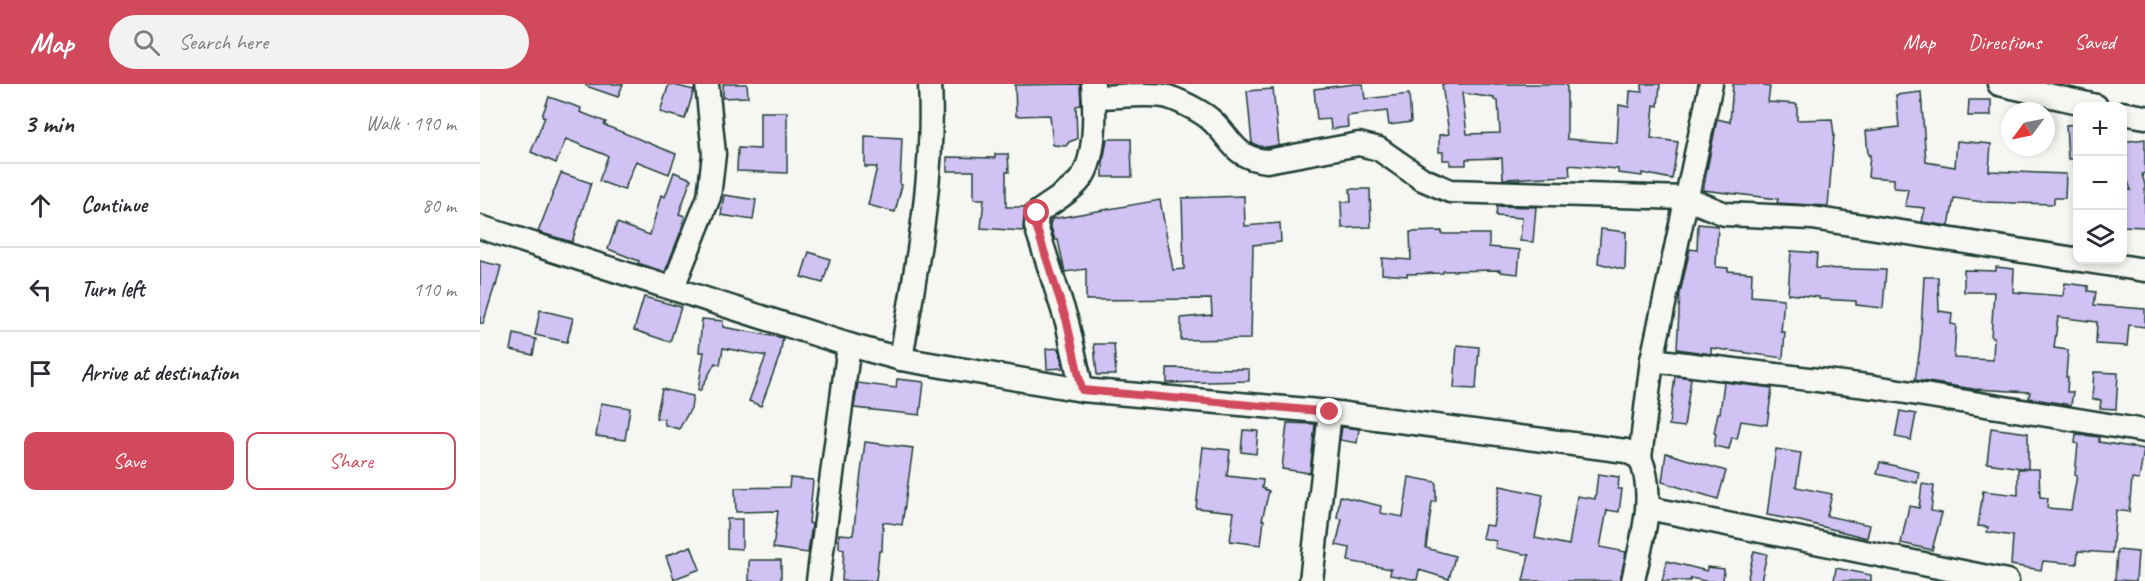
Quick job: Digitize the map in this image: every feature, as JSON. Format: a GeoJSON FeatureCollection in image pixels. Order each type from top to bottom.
{"type":"FeatureCollection","features":[{"type":"Feature","properties":{"kind":"street"},"geometry":{"type":"LineString","coordinates":[[673,287],[709,196],[714,154],[707,84]]}},
{"type":"Feature","properties":{"kind":"street"},"geometry":{"type":"LineString","coordinates":[[901,359],[924,219],[932,113],[930,84]]}},
{"type":"Feature","properties":{"kind":"street"},"geometry":{"type":"LineString","coordinates":[[1633,581],[1648,508],[1647,472],[1640,458],[1652,360],[1711,84]]}},
{"type":"Feature","properties":{"kind":"street"},"geometry":{"type":"LineString","coordinates":[[1999,84],[2078,102]]}},
{"type":"Feature","properties":{"kind":"street"},"geometry":{"type":"LineString","coordinates":[[1082,390],[1067,322],[1036,226],[1037,213],[1079,182],[1087,169],[1093,143],[1094,90],[1165,96],[1210,118],[1229,142],[1242,154],[1255,160],[1267,161],[1359,144],[1379,149],[1422,179],[1450,191],[1686,198],[1725,214],[1812,218],[2145,270]]}},
{"type":"Feature","properties":{"kind":"street"},"geometry":{"type":"LineString","coordinates":[[2127,114],[2145,117]]}},
{"type":"Feature","properties":{"kind":"street"},"geometry":{"type":"LineString","coordinates":[[480,227],[849,345],[901,359],[1082,390],[1330,412],[1626,451],[1640,458]]}},
{"type":"Feature","properties":{"kind":"street"},"geometry":{"type":"LineString","coordinates":[[818,581],[849,345]]}},
{"type":"Feature","properties":{"kind":"street"},"geometry":{"type":"LineString","coordinates":[[1652,360],[1875,387],[2145,431]]}},
{"type":"Feature","properties":{"kind":"street"},"geometry":{"type":"LineString","coordinates":[[1311,581],[1330,412]]}},
{"type":"Feature","properties":{"kind":"street"},"geometry":{"type":"LineString","coordinates":[[1648,508],[2007,581]]}},
{"type":"Feature","properties":{"kind":"building"},"geometry":{"type":"Polygon","coordinates":[[[586,84],[623,84],[618,97],[586,86],[586,84]]]}},
{"type":"Feature","properties":{"kind":"building"},"geometry":{"type":"Polygon","coordinates":[[[669,84],[694,90],[685,119],[660,112],[669,84]]]}},
{"type":"Feature","properties":{"kind":"building"},"geometry":{"type":"Polygon","coordinates":[[[723,84],[747,84],[748,97],[723,98],[723,84]]]}},
{"type":"Feature","properties":{"kind":"building"},"geometry":{"type":"Polygon","coordinates":[[[1080,84],[1081,105],[1076,106],[1077,139],[1066,146],[1053,145],[1050,115],[1016,116],[1015,85],[1080,84]]]}},
{"type":"Feature","properties":{"kind":"building"},"geometry":{"type":"Polygon","coordinates":[[[1363,84],[1365,99],[1409,94],[1411,122],[1389,125],[1387,111],[1347,116],[1348,127],[1331,129],[1330,119],[1317,120],[1314,89],[1363,84]]]}},
{"type":"Feature","properties":{"kind":"building"},"geometry":{"type":"Polygon","coordinates":[[[1442,84],[1567,84],[1567,139],[1617,143],[1619,105],[1629,107],[1630,91],[1642,92],[1642,84],[1660,84],[1658,106],[1654,105],[1651,138],[1678,142],[1672,179],[1642,173],[1642,176],[1618,173],[1618,169],[1569,165],[1570,176],[1503,179],[1502,158],[1466,159],[1466,165],[1450,165],[1450,160],[1443,160],[1443,152],[1439,152],[1439,135],[1449,134],[1442,84]],[[1462,93],[1467,134],[1500,133],[1498,101],[1494,98],[1462,93]]]}},
{"type":"Feature","properties":{"kind":"building"},"geometry":{"type":"Polygon","coordinates":[[[1733,84],[1764,84],[1770,87],[1768,102],[1797,104],[1797,120],[1832,119],[1834,135],[1828,206],[1777,203],[1778,199],[1703,190],[1717,119],[1730,122],[1733,84]]]}},
{"type":"Feature","properties":{"kind":"building"},"geometry":{"type":"Polygon","coordinates":[[[1273,89],[1279,145],[1259,146],[1252,143],[1247,91],[1273,89]]]}},
{"type":"Feature","properties":{"kind":"building"},"geometry":{"type":"Polygon","coordinates":[[[1921,92],[1926,162],[1955,167],[1957,141],[1991,144],[1989,171],[2066,174],[2065,198],[2054,198],[2054,204],[1983,202],[1954,198],[1949,226],[1922,222],[1925,208],[1905,206],[1908,189],[1894,188],[1894,179],[1868,177],[1870,155],[1868,155],[1866,131],[1899,127],[1896,95],[1921,92]]]}},
{"type":"Feature","properties":{"kind":"building"},"geometry":{"type":"Polygon","coordinates":[[[549,97],[581,108],[580,112],[606,122],[604,125],[676,154],[669,174],[636,161],[624,190],[599,181],[608,156],[566,139],[556,163],[531,152],[545,117],[542,116],[549,97]]]}},
{"type":"Feature","properties":{"kind":"building"},"geometry":{"type":"Polygon","coordinates":[[[1969,100],[1991,100],[1991,116],[1968,116],[1969,100]]]}},
{"type":"Feature","properties":{"kind":"building"},"geometry":{"type":"Polygon","coordinates":[[[760,112],[787,112],[787,173],[737,171],[738,148],[760,149],[760,112]]]}},
{"type":"Feature","properties":{"kind":"building"},"geometry":{"type":"Polygon","coordinates":[[[2073,124],[2073,159],[2068,159],[2066,125],[2073,124]]]}},
{"type":"Feature","properties":{"kind":"building"},"geometry":{"type":"Polygon","coordinates":[[[865,136],[902,138],[900,184],[902,185],[895,212],[868,205],[877,167],[865,167],[865,136]]]}},
{"type":"Feature","properties":{"kind":"building"},"geometry":{"type":"Polygon","coordinates":[[[1107,139],[1131,139],[1132,177],[1103,177],[1107,139]]]}},
{"type":"Feature","properties":{"kind":"building"},"geometry":{"type":"Polygon","coordinates":[[[2145,139],[2145,173],[2142,174],[2145,185],[2145,227],[2127,226],[2127,190],[2131,190],[2127,178],[2127,141],[2145,139]]]}},
{"type":"Feature","properties":{"kind":"building"},"geometry":{"type":"Polygon","coordinates":[[[995,154],[1008,154],[1006,207],[1025,207],[1023,231],[981,228],[984,199],[974,199],[974,171],[947,171],[947,157],[995,158],[995,154]]]}},
{"type":"Feature","properties":{"kind":"building"},"geometry":{"type":"Polygon","coordinates":[[[674,172],[691,179],[679,214],[685,216],[681,231],[665,272],[608,249],[617,223],[650,235],[661,195],[665,197],[674,172]]]}},
{"type":"Feature","properties":{"kind":"building"},"geometry":{"type":"Polygon","coordinates":[[[561,173],[591,183],[572,242],[538,232],[561,173]]]}},
{"type":"Feature","properties":{"kind":"building"},"geometry":{"type":"Polygon","coordinates":[[[1350,189],[1370,189],[1371,227],[1342,228],[1341,202],[1351,202],[1350,189]]]}},
{"type":"Feature","properties":{"kind":"building"},"geometry":{"type":"Polygon","coordinates":[[[724,195],[756,200],[753,220],[721,215],[724,195]]]}},
{"type":"Feature","properties":{"kind":"building"},"geometry":{"type":"Polygon","coordinates":[[[1244,196],[1245,226],[1280,223],[1281,242],[1253,245],[1251,339],[1181,340],[1181,318],[1212,315],[1211,299],[1086,300],[1086,269],[1065,272],[1058,240],[1055,240],[1050,224],[1052,219],[1160,200],[1173,270],[1184,269],[1182,198],[1244,196]]]}},
{"type":"Feature","properties":{"kind":"building"},"geometry":{"type":"Polygon","coordinates":[[[1497,206],[1536,207],[1533,242],[1520,241],[1522,218],[1496,216],[1497,206]]]}},
{"type":"Feature","properties":{"kind":"building"},"geometry":{"type":"Polygon","coordinates":[[[1698,224],[1718,226],[1716,267],[1728,268],[1728,271],[1752,273],[1751,296],[1784,299],[1781,332],[1785,332],[1783,358],[1711,348],[1711,354],[1677,349],[1680,293],[1690,249],[1697,250],[1698,224]]]}},
{"type":"Feature","properties":{"kind":"building"},"geometry":{"type":"Polygon","coordinates":[[[1601,229],[1626,232],[1625,270],[1598,263],[1601,229]]]}},
{"type":"Feature","properties":{"kind":"building"},"geometry":{"type":"Polygon","coordinates":[[[1442,231],[1442,234],[1489,234],[1489,247],[1520,250],[1518,274],[1500,272],[1500,270],[1443,271],[1443,273],[1407,274],[1407,276],[1382,274],[1382,258],[1411,260],[1410,232],[1442,231]]]}},
{"type":"Feature","properties":{"kind":"building"},"geometry":{"type":"Polygon","coordinates":[[[1791,251],[1817,253],[1816,268],[1886,270],[1883,308],[1856,305],[1856,301],[1788,294],[1791,251]]]}},
{"type":"Feature","properties":{"kind":"building"},"geometry":{"type":"Polygon","coordinates":[[[809,252],[830,259],[823,283],[801,277],[809,252]]]}},
{"type":"Feature","properties":{"kind":"building"},"geometry":{"type":"Polygon","coordinates":[[[480,261],[501,266],[483,324],[480,323],[480,261]]]}},
{"type":"Feature","properties":{"kind":"building"},"geometry":{"type":"Polygon","coordinates":[[[1996,267],[2014,269],[2013,292],[2063,296],[2065,283],[2088,286],[2088,291],[2096,292],[2094,305],[2145,309],[2145,327],[2129,325],[2127,346],[2096,344],[2097,322],[2058,317],[2054,348],[2068,350],[2066,377],[2068,377],[2067,392],[2073,392],[2071,405],[2029,398],[2030,392],[1974,389],[1915,380],[1920,348],[1924,277],[1938,277],[1939,311],[1952,313],[1951,324],[1956,325],[1954,358],[1993,360],[1994,337],[1991,337],[1994,292],[1964,292],[1964,270],[1996,271],[1996,267]]]}},
{"type":"Feature","properties":{"kind":"building"},"geometry":{"type":"Polygon","coordinates":[[[644,297],[681,307],[670,342],[634,330],[644,297]]]}},
{"type":"Feature","properties":{"kind":"building"},"geometry":{"type":"Polygon","coordinates":[[[540,310],[573,318],[567,342],[535,335],[540,310]]]}},
{"type":"Feature","properties":{"kind":"building"},"geometry":{"type":"Polygon","coordinates":[[[702,319],[723,321],[723,327],[783,338],[780,355],[761,406],[749,401],[766,356],[723,348],[720,365],[715,363],[700,391],[698,390],[704,352],[699,352],[702,319]]]}},
{"type":"Feature","properties":{"kind":"building"},"geometry":{"type":"Polygon","coordinates":[[[514,334],[536,339],[533,355],[511,350],[514,334]]]}},
{"type":"Feature","properties":{"kind":"building"},"geometry":{"type":"Polygon","coordinates":[[[1094,344],[1114,344],[1116,375],[1097,375],[1094,344]]]}},
{"type":"Feature","properties":{"kind":"building"},"geometry":{"type":"Polygon","coordinates":[[[1457,345],[1479,347],[1476,389],[1454,388],[1457,345]]]}},
{"type":"Feature","properties":{"kind":"building"},"geometry":{"type":"Polygon","coordinates":[[[1059,348],[1063,368],[1047,369],[1046,349],[1059,348]]]}},
{"type":"Feature","properties":{"kind":"building"},"geometry":{"type":"Polygon","coordinates":[[[1167,368],[1249,369],[1249,381],[1167,383],[1167,368]]]}},
{"type":"Feature","properties":{"kind":"building"},"geometry":{"type":"Polygon","coordinates":[[[2094,372],[2118,373],[2116,409],[2100,408],[2101,400],[2092,399],[2094,372]]]}},
{"type":"Feature","properties":{"kind":"building"},"geometry":{"type":"Polygon","coordinates":[[[1675,376],[1691,378],[1684,427],[1669,425],[1675,376]]]}},
{"type":"Feature","properties":{"kind":"building"},"geometry":{"type":"Polygon","coordinates":[[[897,379],[924,382],[920,415],[854,408],[858,383],[896,388],[897,379]]]}},
{"type":"Feature","properties":{"kind":"building"},"geometry":{"type":"Polygon","coordinates":[[[1724,382],[1772,388],[1767,425],[1741,421],[1737,439],[1732,437],[1729,449],[1714,446],[1716,434],[1714,433],[1718,413],[1720,413],[1724,382]]]}},
{"type":"Feature","properties":{"kind":"building"},"geometry":{"type":"Polygon","coordinates":[[[662,389],[693,396],[691,408],[679,429],[665,425],[664,419],[656,418],[662,389]]]}},
{"type":"Feature","properties":{"kind":"building"},"geometry":{"type":"Polygon","coordinates":[[[601,403],[630,408],[625,440],[596,436],[601,403]]]}},
{"type":"Feature","properties":{"kind":"building"},"geometry":{"type":"Polygon","coordinates":[[[1900,411],[1916,414],[1911,440],[1895,437],[1900,411]]]}},
{"type":"Feature","properties":{"kind":"building"},"geometry":{"type":"Polygon","coordinates":[[[1287,423],[1315,424],[1310,473],[1282,469],[1287,423]]]}},
{"type":"Feature","properties":{"kind":"building"},"geometry":{"type":"Polygon","coordinates":[[[1342,427],[1359,429],[1357,443],[1340,440],[1342,427]]]}},
{"type":"Feature","properties":{"kind":"building"},"geometry":{"type":"Polygon","coordinates":[[[1991,428],[2028,433],[2028,469],[1987,463],[1991,428]]]}},
{"type":"Feature","properties":{"kind":"building"},"geometry":{"type":"Polygon","coordinates":[[[1243,430],[1258,431],[1256,454],[1241,452],[1243,430]]]}},
{"type":"Feature","properties":{"kind":"building"},"geometry":{"type":"Polygon","coordinates":[[[2076,434],[2099,437],[2099,442],[2144,449],[2139,480],[2132,479],[2129,512],[2116,510],[2112,553],[2078,551],[2077,564],[2043,561],[2041,570],[2011,565],[2013,536],[1987,532],[1988,527],[1978,526],[1983,491],[2018,495],[2018,469],[2039,469],[2040,497],[2048,498],[2047,508],[2071,510],[2077,475],[2075,475],[2078,444],[2075,443],[2076,434]]]}},
{"type":"Feature","properties":{"kind":"building"},"geometry":{"type":"Polygon","coordinates":[[[865,442],[913,448],[902,525],[883,522],[882,551],[879,551],[876,581],[842,581],[844,549],[839,548],[839,534],[853,535],[865,442]]]}},
{"type":"Feature","properties":{"kind":"building"},"geometry":{"type":"Polygon","coordinates":[[[1203,447],[1230,450],[1227,476],[1263,480],[1262,488],[1269,491],[1262,520],[1264,520],[1261,545],[1230,541],[1234,512],[1196,508],[1203,447]]]}},
{"type":"Feature","properties":{"kind":"building"},"geometry":{"type":"Polygon","coordinates":[[[1776,449],[1801,453],[1796,487],[1832,494],[1827,516],[1870,525],[1867,538],[1767,515],[1776,449]]]}},
{"type":"Feature","properties":{"kind":"building"},"geometry":{"type":"Polygon","coordinates":[[[1666,453],[1726,471],[1718,499],[1662,482],[1666,453]]]}},
{"type":"Feature","properties":{"kind":"building"},"geometry":{"type":"Polygon","coordinates":[[[1880,462],[1919,472],[1917,483],[1877,474],[1880,462]]]}},
{"type":"Feature","properties":{"kind":"building"},"geometry":{"type":"Polygon","coordinates":[[[1598,474],[1619,477],[1618,489],[1622,489],[1619,512],[1607,510],[1600,547],[1626,552],[1620,581],[1523,581],[1529,555],[1495,548],[1496,541],[1482,538],[1485,525],[1493,526],[1500,486],[1543,495],[1535,538],[1569,545],[1577,496],[1595,499],[1598,474]]]}},
{"type":"Feature","properties":{"kind":"building"},"geometry":{"type":"Polygon","coordinates":[[[1409,477],[1436,482],[1436,501],[1432,502],[1426,548],[1455,556],[1449,579],[1419,570],[1417,580],[1390,575],[1391,569],[1348,561],[1350,548],[1336,545],[1342,519],[1337,518],[1340,496],[1381,506],[1380,513],[1403,517],[1409,477]]]}},
{"type":"Feature","properties":{"kind":"building"},"geometry":{"type":"Polygon","coordinates":[[[790,478],[813,480],[809,523],[812,524],[808,553],[773,548],[778,511],[736,512],[735,488],[789,487],[790,478]]]}},
{"type":"Feature","properties":{"kind":"building"},"geometry":{"type":"Polygon","coordinates":[[[1922,484],[1934,486],[1931,511],[1942,513],[1932,550],[1901,543],[1909,506],[1919,508],[1922,484]]]}},
{"type":"Feature","properties":{"kind":"building"},"geometry":{"type":"Polygon","coordinates":[[[727,519],[742,519],[742,549],[727,548],[727,519]]]}},
{"type":"Feature","properties":{"kind":"building"},"geometry":{"type":"Polygon","coordinates":[[[691,546],[700,569],[674,579],[666,556],[691,546]]]}},
{"type":"Feature","properties":{"kind":"building"},"geometry":{"type":"Polygon","coordinates":[[[2117,550],[2138,552],[2136,581],[2115,580],[2117,550]]]}},
{"type":"Feature","properties":{"kind":"building"},"geometry":{"type":"Polygon","coordinates":[[[1754,551],[1767,554],[1761,581],[1747,581],[1754,551]]]}},
{"type":"Feature","properties":{"kind":"building"},"geometry":{"type":"Polygon","coordinates":[[[749,560],[781,560],[781,581],[749,581],[749,560]]]}},
{"type":"Feature","properties":{"kind":"building"},"geometry":{"type":"Polygon","coordinates":[[[1667,561],[1707,571],[1707,567],[1724,569],[1723,581],[1691,578],[1690,581],[1662,581],[1667,561]]]}},
{"type":"Feature","properties":{"kind":"building"},"geometry":{"type":"Polygon","coordinates":[[[1836,568],[1871,575],[1871,581],[1834,581],[1836,568]]]}},
{"type":"Feature","properties":{"kind":"route"},"geometry":{"type":"LineString","coordinates":[[1037,213],[1036,226],[1067,322],[1082,390],[1330,412]]}}]}
